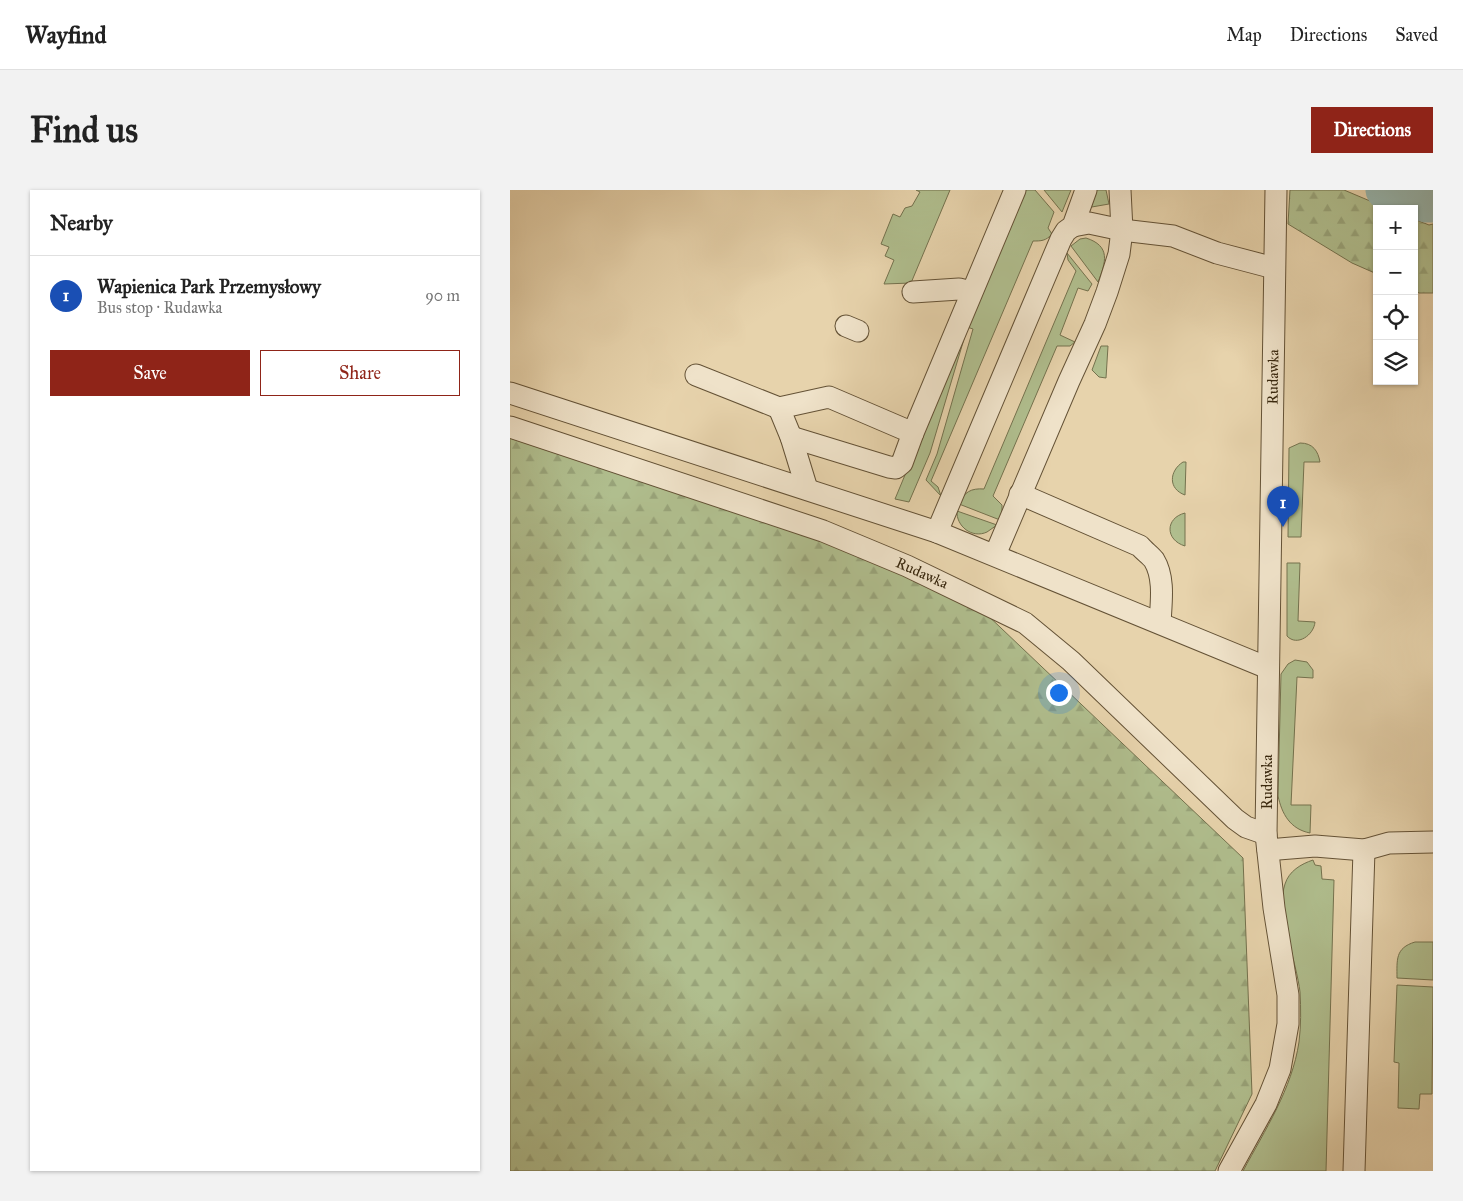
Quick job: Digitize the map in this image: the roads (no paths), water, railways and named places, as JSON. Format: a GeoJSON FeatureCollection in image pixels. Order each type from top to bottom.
{"type":"FeatureCollection","features":[{"type":"Feature","properties":{"kind":"street"},"geometry":{"type":"LineString","coordinates":[[791,437],[889,467],[896,468],[902,463],[912,433],[1015,190]]}},
{"type":"Feature","properties":{"kind":"street"},"geometry":{"type":"LineString","coordinates":[[1073,226],[1086,190]]}},
{"type":"Feature","properties":{"kind":"street"},"geometry":{"type":"LineString","coordinates":[[995,554],[1069,380],[1095,324],[1120,254],[1122,230],[1120,190]]}},
{"type":"Feature","properties":{"kind":"street","name":"Rudawka"},"geometry":{"type":"LineString","coordinates":[[1229,1171],[1266,1104],[1280,1070],[1288,1024],[1288,995],[1274,908],[1267,842],[1276,196]]}},
{"type":"Feature","properties":{"kind":"street"},"geometry":{"type":"LineString","coordinates":[[937,532],[1066,231],[1073,226],[1089,223],[1122,230],[1172,236],[1217,253],[1274,268]]}},
{"type":"Feature","properties":{"kind":"street"},"geometry":{"type":"LineString","coordinates":[[913,292],[958,289],[971,292]]}},
{"type":"Feature","properties":{"kind":"street"},"geometry":{"type":"LineString","coordinates":[[696,375],[779,408],[829,397],[912,433]]}},
{"type":"Feature","properties":{"kind":"street"},"geometry":{"type":"LineString","coordinates":[[510,393],[937,532],[995,554],[1268,668]]}},
{"type":"Feature","properties":{"kind":"street"},"geometry":{"type":"LineString","coordinates":[[779,408],[791,437],[806,489]]}},
{"type":"Feature","properties":{"kind":"street","name":"Rudawka"},"geometry":{"type":"LineString","coordinates":[[510,427],[824,531],[907,566],[1018,619],[1071,661],[1235,819],[1267,842]]}},
{"type":"Feature","properties":{"kind":"street"},"geometry":{"type":"LineString","coordinates":[[1020,494],[1140,546],[1154,560],[1159,572],[1161,586],[1160,623]]}},
{"type":"Feature","properties":{"kind":"street"},"geometry":{"type":"LineString","coordinates":[[1267,842],[1364,850],[1390,843],[1433,842]]}},
{"type":"Feature","properties":{"kind":"street"},"geometry":{"type":"LineString","coordinates":[[1354,1171],[1364,850]]}},
{"type":"Feature","properties":{"kind":"waterway"},"geometry":{"type":"LineString","coordinates":[[1385,190],[1427,203],[1433,203]]}},
{"type":"Feature","properties":{"kind":"place","name":"Wapienica Park Przemysłowy"},"geometry":{"type":"Point","coordinates":[1283,527]}}]}
